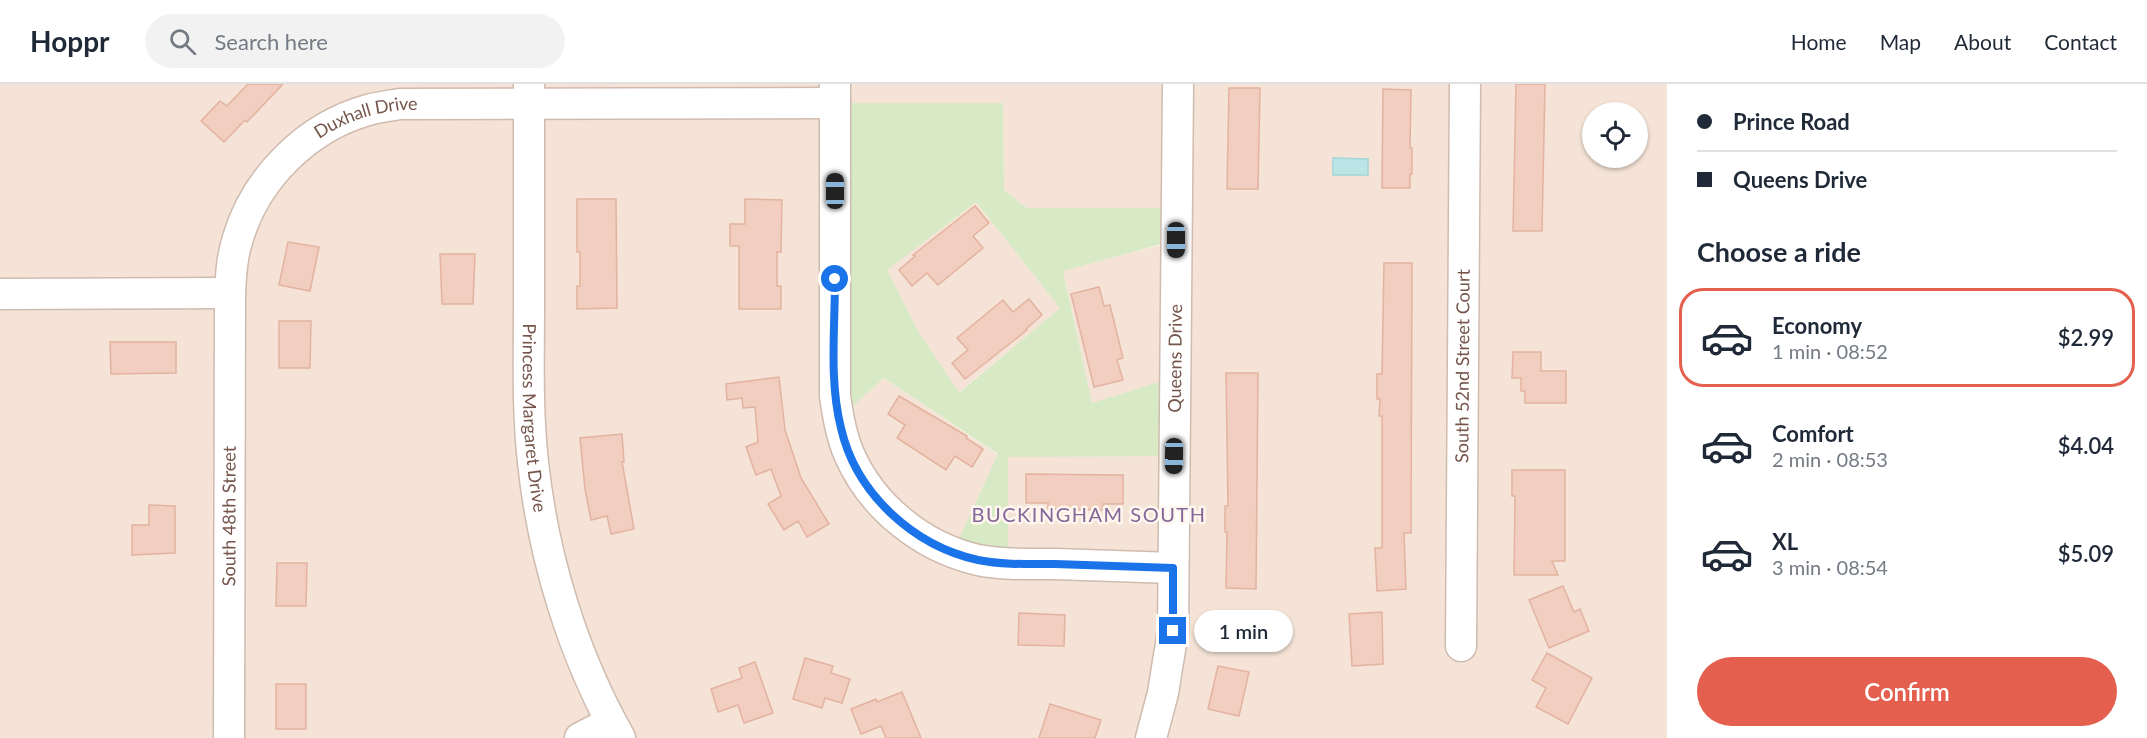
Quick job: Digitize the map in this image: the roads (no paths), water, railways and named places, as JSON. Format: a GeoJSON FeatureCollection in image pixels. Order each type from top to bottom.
{"type":"FeatureCollection","features":[{"type":"Feature","properties":{"kind":"street","name":"Queens Drive"},"geometry":{"type":"LineString","coordinates":[[1151,738],[1173,631],[1178,84]]}},
{"type":"Feature","properties":{"kind":"street","name":"South 52nd Street Court"},"geometry":{"type":"LineString","coordinates":[[1461,646],[1465,84]]}},
{"type":"Feature","properties":{"kind":"street","name":"Duxhall Drive"},"geometry":{"type":"LineString","coordinates":[[230,293],[232,262],[238,237],[250,207],[268,179],[289,154],[310,138],[338,121],[368,110],[400,104],[529,93],[835,94]]}},
{"type":"Feature","properties":{"kind":"street","name":"Princess Margaret Drive"},"geometry":{"type":"LineString","coordinates":[[529,93],[529,405],[533,463],[544,531],[561,597],[583,661],[616,730]]}},
{"type":"Feature","properties":{"kind":"street"},"geometry":{"type":"LineString","coordinates":[[835,94],[835,396],[841,430],[849,454],[862,478],[882,504],[902,523],[923,538],[953,552],[979,560],[1008,563],[1173,568]]}},
{"type":"Feature","properties":{"kind":"street"},"geometry":{"type":"LineString","coordinates":[[0,294],[230,293]]}},
{"type":"Feature","properties":{"kind":"street","name":"South 48th Street"},"geometry":{"type":"LineString","coordinates":[[229,738],[230,293]]}},
{"type":"Feature","properties":{"kind":"street"},"geometry":{"type":"LineString","coordinates":[[580,738],[616,730]]}},
{"type":"Feature","properties":{"kind":"water"},"geometry":{"type":"Polygon","coordinates":[[[1333,158],[1368,159],[1368,175],[1333,175],[1333,158]]]}},
{"type":"Feature","properties":{"kind":"district","name":"BUCKINGHAM SOUTH"},"geometry":{"type":"Point","coordinates":[1089,515]}}]}
